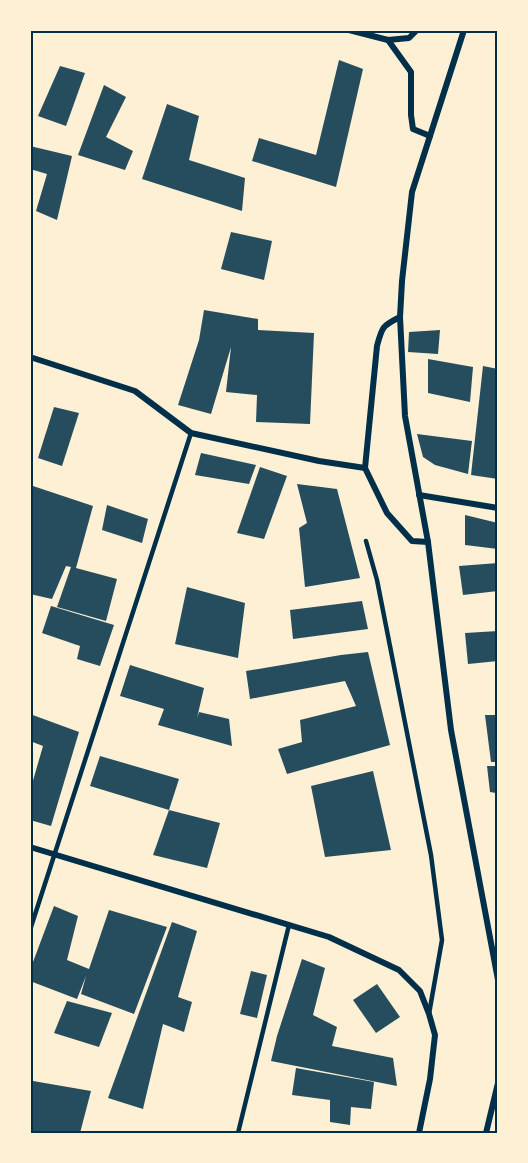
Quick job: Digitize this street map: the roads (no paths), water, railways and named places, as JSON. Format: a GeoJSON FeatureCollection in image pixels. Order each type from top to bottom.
{"type":"FeatureCollection","features":[{"type":"Feature","properties":{"kind":"street"},"geometry":{"type":"LineString","coordinates":[[349,30],[388,40],[410,38],[417,30]]}},
{"type":"Feature","properties":{"kind":"street"},"geometry":{"type":"LineString","coordinates":[[464,30],[412,192],[400,317],[405,416],[428,542],[451,730],[498,980]]}},
{"type":"Feature","properties":{"kind":"street"},"geometry":{"type":"LineString","coordinates":[[388,40],[411,72],[413,129],[430,136]]}},
{"type":"Feature","properties":{"kind":"street"},"geometry":{"type":"LineString","coordinates":[[400,317],[386,324],[377,346],[365,468],[387,513],[412,541],[428,542]]}},
{"type":"Feature","properties":{"kind":"street"},"geometry":{"type":"LineString","coordinates":[[30,357],[135,391],[191,433],[319,461],[365,468]]}},
{"type":"Feature","properties":{"kind":"street"},"geometry":{"type":"LineString","coordinates":[[419,495],[498,508]]}},
{"type":"Feature","properties":{"kind":"street"},"geometry":{"type":"LineString","coordinates":[[30,847],[329,937],[399,969],[420,991],[435,1035],[430,1079],[419,1133]]}},
{"type":"Feature","properties":{"kind":"street"},"geometry":{"type":"LineString","coordinates":[[486,1133],[498,1083]]}},
{"type":"Feature","properties":{"kind":"lane"},"geometry":{"type":"LineString","coordinates":[[30,930],[191,433]]}},
{"type":"Feature","properties":{"kind":"lane"},"geometry":{"type":"LineString","coordinates":[[366,541],[377,580],[431,855],[442,940],[429,1014]]}},
{"type":"Feature","properties":{"kind":"lane"},"geometry":{"type":"LineString","coordinates":[[238,1133],[289,925]]}}]}
